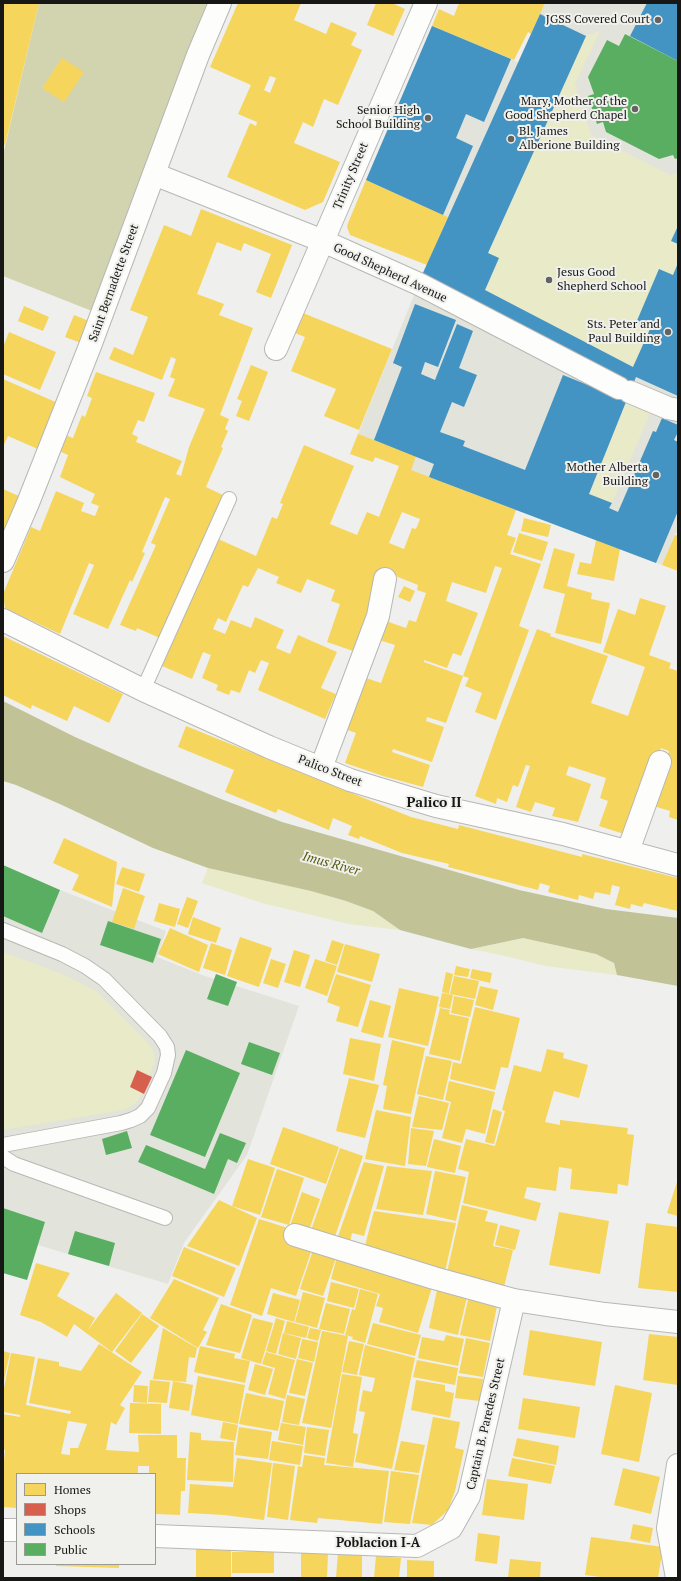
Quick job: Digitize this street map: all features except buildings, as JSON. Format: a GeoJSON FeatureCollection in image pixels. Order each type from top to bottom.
{"type":"FeatureCollection","features":[{"type":"Feature","properties":{"kind":"street","name":"Saint Bernadette Street"},"geometry":{"type":"LineString","coordinates":[[3,561],[28,503],[88,353],[198,56],[220,3]]}},
{"type":"Feature","properties":{"kind":"street","name":"Trinity Street"},"geometry":{"type":"LineString","coordinates":[[276,349],[426,3]]}},
{"type":"Feature","properties":{"kind":"street","name":"Good Shepherd Avenue"},"geometry":{"type":"LineString","coordinates":[[154,174],[323,241],[419,284],[624,390],[668,408],[678,410]]}},
{"type":"Feature","properties":{"kind":"street"},"geometry":{"type":"LineString","coordinates":[[320,768],[378,616],[385,579]]}},
{"type":"Feature","properties":{"kind":"street","name":"Palico Street"},"geometry":{"type":"LineString","coordinates":[[3,620],[143,690],[320,768],[373,787],[436,806],[563,834],[678,865]]}},
{"type":"Feature","properties":{"kind":"street"},"geometry":{"type":"LineString","coordinates":[[628,851],[660,762]]}},
{"type":"Feature","properties":{"kind":"street"},"geometry":{"type":"LineString","coordinates":[[295,1236],[514,1300],[605,1314],[678,1322]]}},
{"type":"Feature","properties":{"kind":"street","name":"Captain B. Paredes Street"},"geometry":{"type":"LineString","coordinates":[[156,1536],[417,1546],[451,1528],[469,1496],[514,1300]]}},
{"type":"Feature","properties":{"kind":"street"},"geometry":{"type":"LineString","coordinates":[[677,1578],[668,1528],[678,1465]]}},
{"type":"Feature","properties":{"kind":"street"},"geometry":{"type":"LineString","coordinates":[[3,1530],[16,1530]]}},
{"type":"Feature","properties":{"kind":"lane"},"geometry":{"type":"LineString","coordinates":[[143,690],[229,499]]}},
{"type":"Feature","properties":{"kind":"lane"},"geometry":{"type":"LineString","coordinates":[[3,930],[62,954],[85,966],[104,979],[160,1036],[167,1047],[168,1055],[167,1064],[158,1087],[148,1108],[140,1116],[126,1122],[3,1145]]}},
{"type":"Feature","properties":{"kind":"lane"},"geometry":{"type":"LineString","coordinates":[[3,1157],[14,1164],[165,1218]]}},
{"type":"Feature","properties":{"kind":"shaded area"},"geometry":{"type":"Polygon","coordinates":[[[39,3],[207,3],[92,311],[3,276],[3,155],[39,3]]]}},
{"type":"Feature","properties":{"kind":"shaded area","name":"Jesus Good Shepherd School"},"geometry":{"type":"Polygon","coordinates":[[[545,3],[678,3],[678,528],[662,565],[375,457],[373,462],[350,454],[414,295],[448,217],[366,180],[432,26],[518,62],[545,3]]]}},
{"type":"Feature","properties":{"kind":"shaded area"},"geometry":{"type":"Polygon","coordinates":[[[600,31],[575,84],[591,135],[670,175],[678,173],[678,226],[672,241],[678,244],[678,263],[673,275],[659,269],[636,323],[650,329],[633,367],[485,290],[499,258],[488,253],[586,36],[600,31]]]}},
{"type":"Feature","properties":{"kind":"shaded area"},"geometry":{"type":"Polygon","coordinates":[[[626,401],[651,411],[612,503],[589,494],[626,401]]]}},
{"type":"Feature","properties":{"kind":"shaded area"},"geometry":{"type":"Polygon","coordinates":[[[3,865],[60,890],[166,931],[157,957],[205,976],[299,1006],[247,1155],[184,1243],[168,1284],[38,1245],[27,1280],[3,1273],[3,865]]]}},
{"type":"Feature","properties":{"kind":"shaded area"},"geometry":{"type":"Polygon","coordinates":[[[208,868],[311,891],[346,901],[373,911],[400,930],[349,924],[262,903],[202,883],[208,868]]]}},
{"type":"Feature","properties":{"kind":"shaded area"},"geometry":{"type":"Polygon","coordinates":[[[523,938],[596,954],[614,963],[617,975],[546,966],[471,949],[523,938]]]}},
{"type":"Feature","properties":{"kind":"shaded area"},"geometry":{"type":"Polygon","coordinates":[[[3,952],[57,972],[97,992],[150,1045],[154,1053],[155,1062],[139,1100],[129,1108],[117,1111],[3,1129],[3,952]]]}},
{"type":"Feature","properties":{"kind":"water","name":"Imus River"},"geometry":{"type":"Polygon","coordinates":[[[3,701],[75,737],[143,767],[282,822],[519,890],[606,909],[678,918],[678,986],[617,975],[614,963],[596,954],[523,938],[471,949],[400,930],[373,911],[346,901],[311,891],[208,868],[153,848],[62,805],[3,781],[3,701]]]}},
{"type":"Feature","properties":{"kind":"place","name":"JGSS Covered Court"},"geometry":{"type":"Point","coordinates":[658,20]}},
{"type":"Feature","properties":{"kind":"place","name":"Mary, Mother of the Good Shepherd Chapel"},"geometry":{"type":"Point","coordinates":[635,109]}},
{"type":"Feature","properties":{"kind":"place","name":"Senior High School Building"},"geometry":{"type":"Point","coordinates":[428,118]}},
{"type":"Feature","properties":{"kind":"place","name":"Bl. James Alberione Building"},"geometry":{"type":"Point","coordinates":[511,139]}},
{"type":"Feature","properties":{"kind":"place","name":"Jesus Good Shepherd School"},"geometry":{"type":"Point","coordinates":[549,280]}},
{"type":"Feature","properties":{"kind":"place","name":"Sts. Peter and Paul Building"},"geometry":{"type":"Point","coordinates":[668,332]}},
{"type":"Feature","properties":{"kind":"place","name":"Mother Alberta Building"},"geometry":{"type":"Point","coordinates":[656,475]}},
{"type":"Feature","properties":{"kind":"district","name":"Palico II"},"geometry":{"type":"Point","coordinates":[434,803]}},
{"type":"Feature","properties":{"kind":"district","name":"Poblacion I-A"},"geometry":{"type":"Point","coordinates":[378,1543]}}]}
